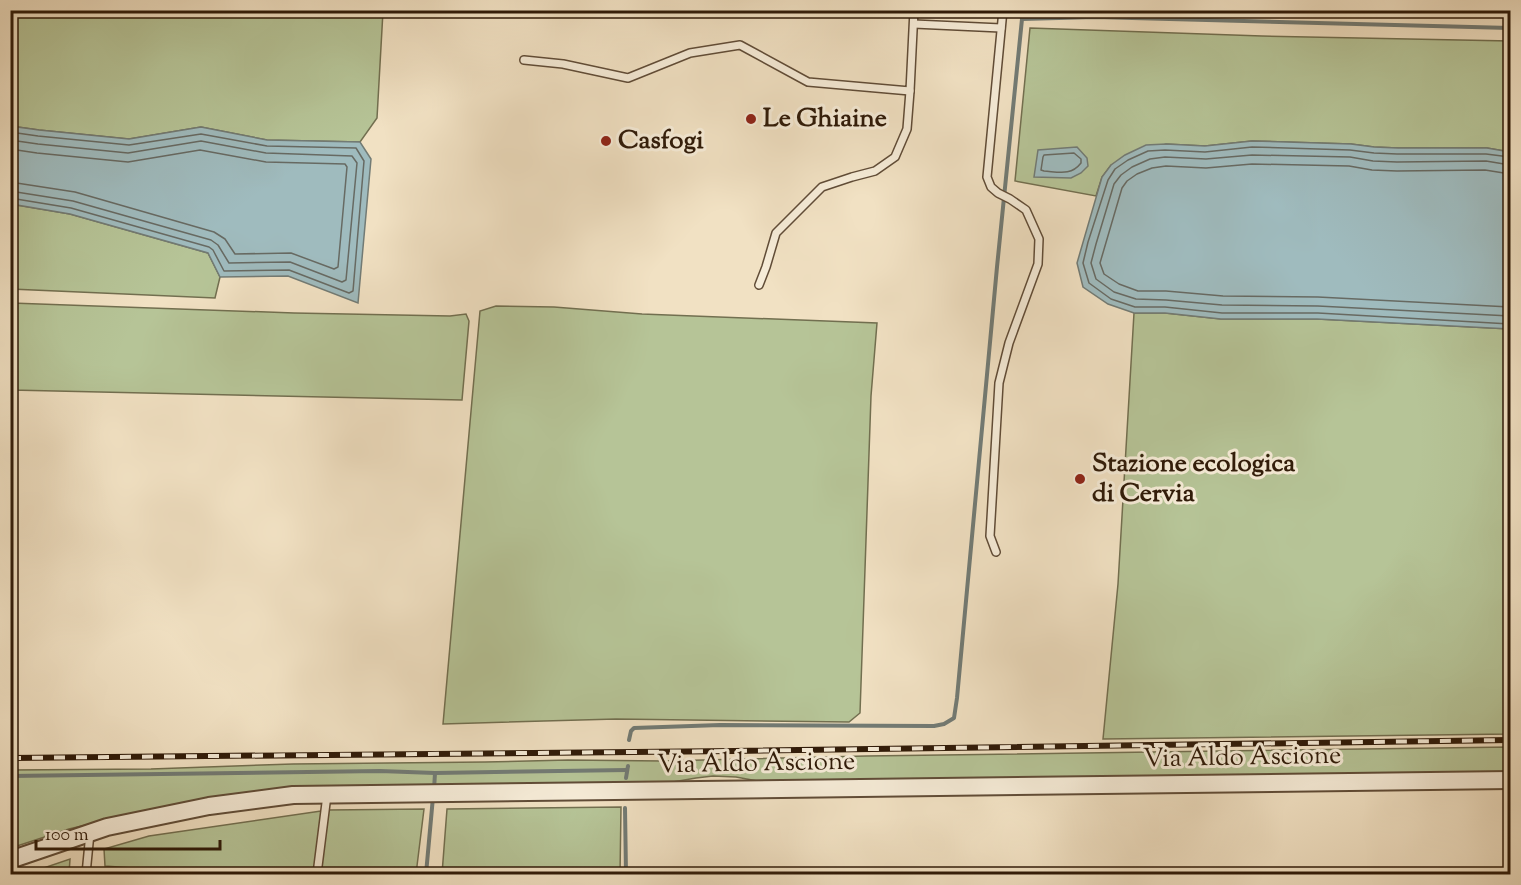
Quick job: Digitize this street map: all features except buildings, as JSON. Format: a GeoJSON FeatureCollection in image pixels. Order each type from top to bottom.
{"type":"FeatureCollection","features":[{"type":"Feature","properties":{"kind":"street","name":"Via Aldo Ascione"},"geometry":{"type":"LineString","coordinates":[[10,860],[107,827],[209,806],[293,795],[1510,780]]}},
{"type":"Feature","properties":{"kind":"lane"},"geometry":{"type":"LineString","coordinates":[[759,285],[776,233],[822,187],[875,171],[894,157],[907,129],[914,10]]}},
{"type":"Feature","properties":{"kind":"lane"},"geometry":{"type":"LineString","coordinates":[[996,552],[990,536],[999,383],[1009,343],[1038,264],[1039,238],[1026,210],[998,193],[991,187],[987,177],[1003,10]]}},
{"type":"Feature","properties":{"kind":"lane"},"geometry":{"type":"LineString","coordinates":[[914,24],[1001,28]]}},
{"type":"Feature","properties":{"kind":"lane"},"geometry":{"type":"LineString","coordinates":[[524,60],[563,64],[628,78],[690,53],[740,45],[808,82],[910,91]]}},
{"type":"Feature","properties":{"kind":"lane"},"geometry":{"type":"LineString","coordinates":[[316,874],[327,795]]}},
{"type":"Feature","properties":{"kind":"lane"},"geometry":{"type":"LineString","coordinates":[[86,874],[90,833]]}},
{"type":"Feature","properties":{"kind":"green space"},"geometry":{"type":"Polygon","coordinates":[[[10,11],[383,11],[377,118],[360,142],[267,140],[201,127],[129,139],[11,126],[10,11]]]}},
{"type":"Feature","properties":{"kind":"green space"},"geometry":{"type":"Polygon","coordinates":[[[1030,28],[1510,41],[1510,152],[1487,148],[1398,148],[1252,141],[1205,146],[1166,144],[1111,165],[1102,177],[1096,196],[1015,181],[1030,28]]]}},
{"type":"Feature","properties":{"kind":"green space"},"geometry":{"type":"Polygon","coordinates":[[[11,204],[70,214],[208,253],[220,277],[215,298],[11,289],[11,204]]]}},
{"type":"Feature","properties":{"kind":"green space"},"geometry":{"type":"Polygon","coordinates":[[[11,303],[294,313],[450,316],[466,314],[469,321],[462,400],[11,390],[11,303]]]}},
{"type":"Feature","properties":{"kind":"green space"},"geometry":{"type":"Polygon","coordinates":[[[496,306],[877,323],[871,396],[860,713],[849,722],[616,719],[443,724],[480,311],[496,306]]]}},
{"type":"Feature","properties":{"kind":"green space"},"geometry":{"type":"Polygon","coordinates":[[[1134,313],[1165,313],[1221,319],[1317,319],[1510,329],[1510,734],[1103,739],[1118,584],[1134,313]]]}},
{"type":"Feature","properties":{"kind":"green space"},"geometry":{"type":"Polygon","coordinates":[[[1510,747],[1510,773],[763,782],[713,776],[667,783],[530,785],[132,814],[69,829],[11,848],[10,770],[1510,747]]]}},
{"type":"Feature","properties":{"kind":"green space"},"geometry":{"type":"Polygon","coordinates":[[[621,807],[620,874],[442,874],[447,809],[621,807]]]}},
{"type":"Feature","properties":{"kind":"green space"},"geometry":{"type":"Polygon","coordinates":[[[424,809],[416,874],[213,874],[105,866],[104,849],[149,836],[328,810],[424,809]]]}},
{"type":"Feature","properties":{"kind":"green space"},"geometry":{"type":"Polygon","coordinates":[[[70,859],[69,874],[26,874],[70,859]]]}},
{"type":"Feature","properties":{"kind":"water"},"geometry":{"type":"Polygon","coordinates":[[[10,126],[129,139],[201,127],[267,140],[360,142],[371,159],[358,303],[288,276],[220,277],[208,253],[70,214],[11,204],[10,126]]]}},
{"type":"Feature","properties":{"kind":"water"},"geometry":{"type":"Polygon","coordinates":[[[1252,141],[1398,148],[1487,148],[1510,152],[1510,329],[1317,319],[1221,319],[1165,313],[1134,313],[1108,304],[1083,287],[1077,263],[1102,177],[1111,165],[1146,145],[1205,146],[1252,141]]]}},
{"type":"Feature","properties":{"kind":"water"},"geometry":{"type":"Polygon","coordinates":[[[1077,147],[1087,158],[1088,166],[1081,173],[1071,178],[1034,177],[1038,150],[1077,147]]]}},
{"type":"Feature","properties":{"kind":"waterway"},"geometry":{"type":"LineString","coordinates":[[629,740],[634,728],[720,725],[934,726],[944,724],[954,718],[1022,19],[1021,10]]}},
{"type":"Feature","properties":{"kind":"waterway"},"geometry":{"type":"LineString","coordinates":[[1022,19],[1095,17],[1510,28]]}},
{"type":"Feature","properties":{"kind":"waterway"},"geometry":{"type":"LineString","coordinates":[[626,778],[628,766]]}},
{"type":"Feature","properties":{"kind":"waterway"},"geometry":{"type":"LineString","coordinates":[[434,790],[435,773],[627,770]]}},
{"type":"Feature","properties":{"kind":"waterway"},"geometry":{"type":"LineString","coordinates":[[10,776],[380,771],[435,773]]}},
{"type":"Feature","properties":{"kind":"waterway"},"geometry":{"type":"LineString","coordinates":[[426,874],[433,797]]}},
{"type":"Feature","properties":{"kind":"waterway"},"geometry":{"type":"LineString","coordinates":[[625,808],[626,874]]}},
{"type":"Feature","properties":{"kind":"waterway"},"geometry":{"type":"LineString","coordinates":[[1508,874],[1510,861]]}},
{"type":"Feature","properties":{"kind":"railway"},"geometry":{"type":"LineString","coordinates":[[10,758],[1510,740]]}},
{"type":"Feature","properties":{"kind":"place","name":"Le Ghiaine"},"geometry":{"type":"Point","coordinates":[751,119]}},
{"type":"Feature","properties":{"kind":"place","name":"Casfogi"},"geometry":{"type":"Point","coordinates":[606,141]}},
{"type":"Feature","properties":{"kind":"place","name":"Stazione ecologica di Cervia"},"geometry":{"type":"Point","coordinates":[1080,479]}}]}
